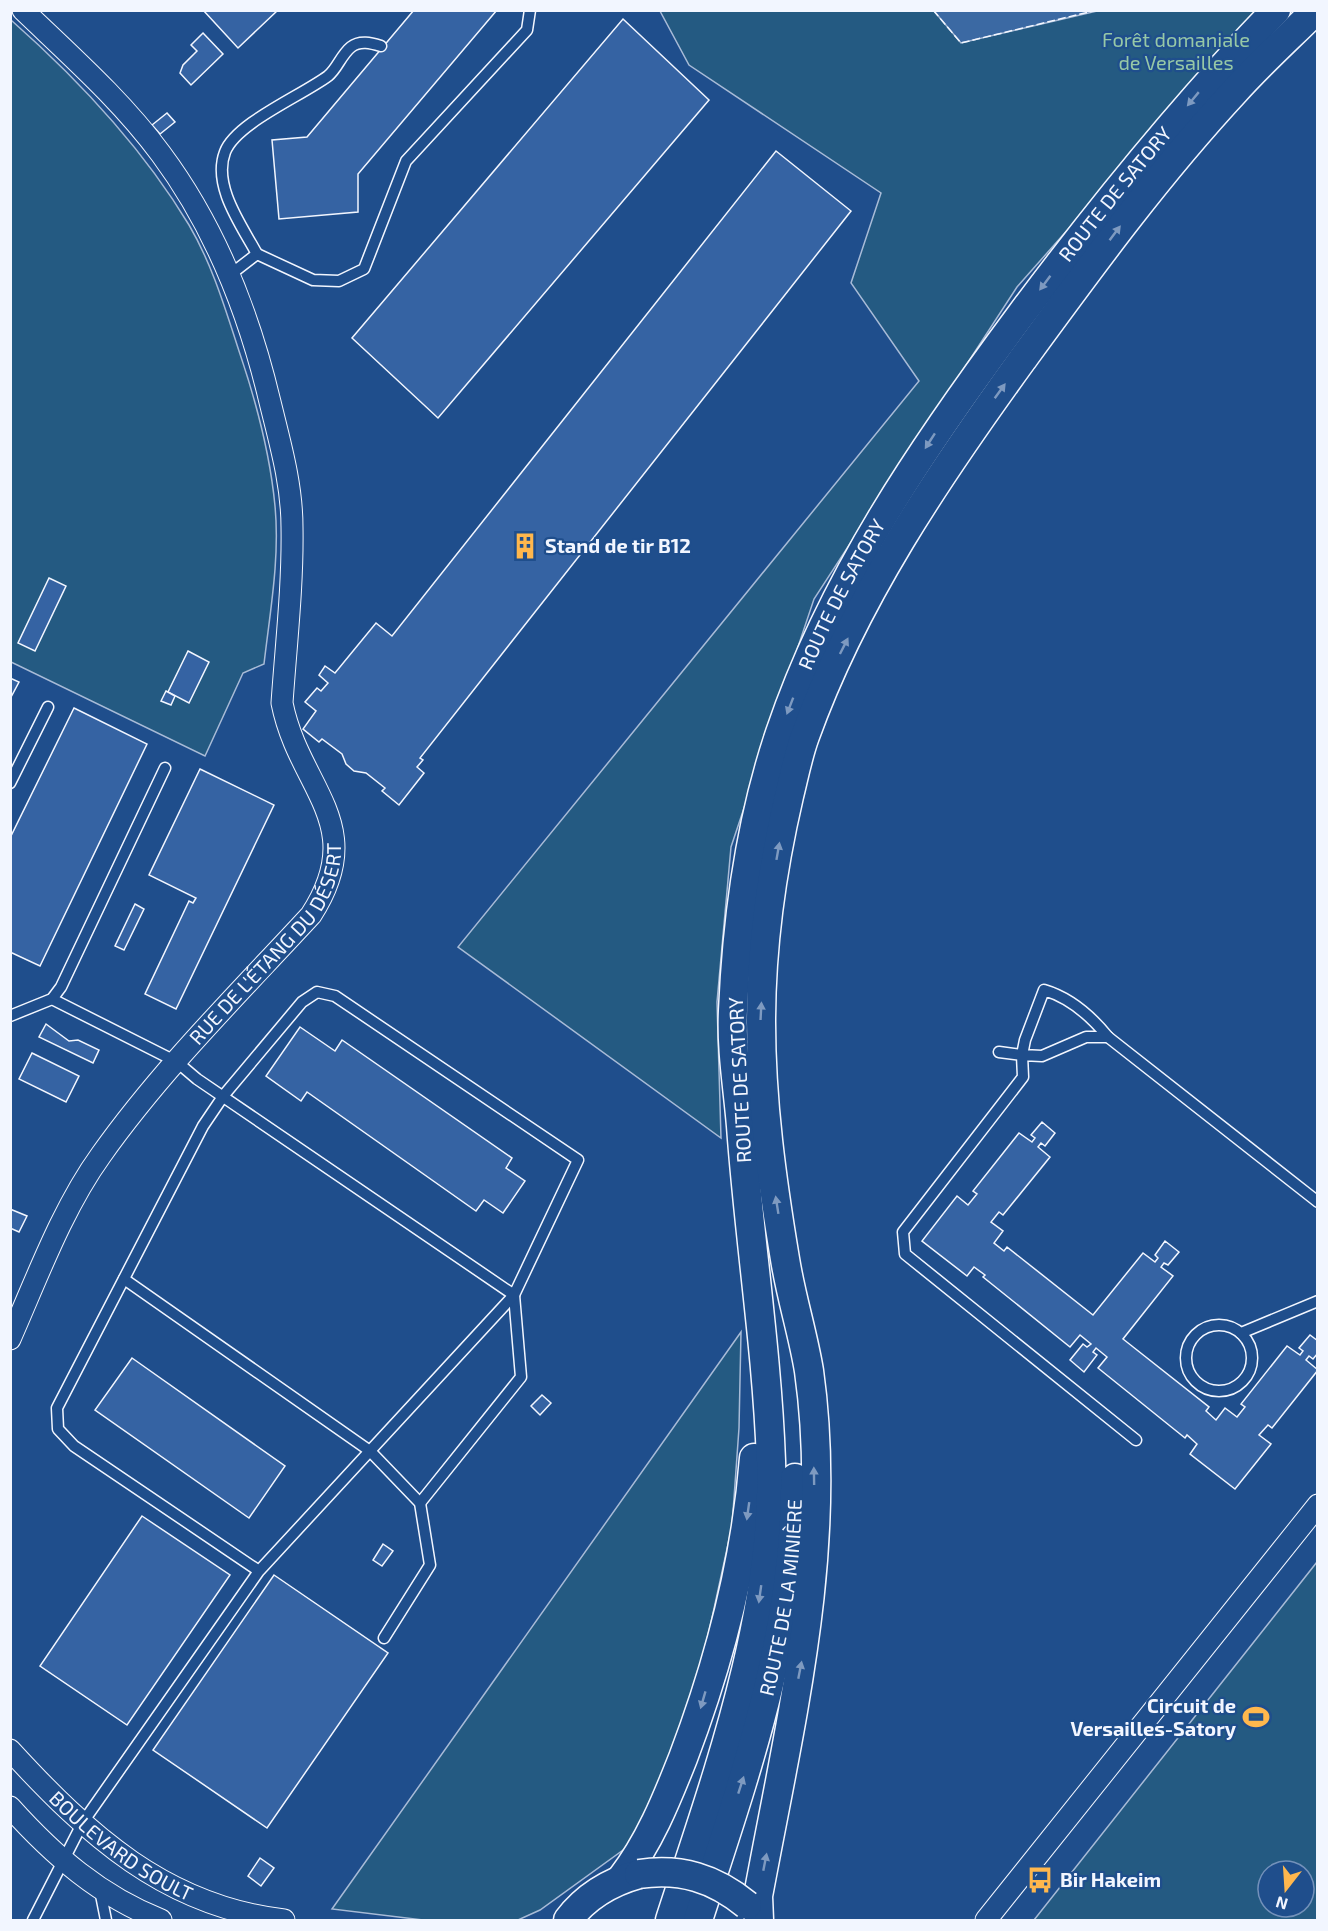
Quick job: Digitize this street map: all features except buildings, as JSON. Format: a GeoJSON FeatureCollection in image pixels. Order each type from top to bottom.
{"type":"FeatureCollection","features":[{"type":"Feature","properties":{"kind":"main road","name":"ROUTE DE SATORY"},"geometry":{"type":"LineString","coordinates":[[761,1306],[748,1219],[732,1017],[742,905],[757,813],[779,735],[807,660],[863,547],[949,412],[1094,217],[1216,72],[1276,10]]}},
{"type":"Feature","properties":{"kind":"main road","name":"ROUTE DE SATORY"},"geometry":{"type":"LineString","coordinates":[[786,1263],[765,1124],[761,1019],[768,909],[783,822],[803,741],[832,669],[888,561],[975,424],[1118,228],[1235,91],[1316,10]]}},
{"type":"Feature","properties":{"kind":"main road"},"geometry":{"type":"LineString","coordinates":[[568,1920],[584,1902],[630,1876],[678,1872],[715,1883],[755,1915],[807,1634],[815,1545],[814,1449],[809,1371],[786,1263]]}},
{"type":"Feature","properties":{"kind":"main road","name":"ROUTE DE LA MINIÈRE"},"geometry":{"type":"LineString","coordinates":[[698,1920],[756,1738],[783,1621],[796,1512],[793,1370],[786,1263]]}},
{"type":"Feature","properties":{"kind":"main road"},"geometry":{"type":"LineString","coordinates":[[630,1876],[676,1776],[699,1716],[729,1611],[747,1515],[754,1460],[761,1306]]}},
{"type":"Feature","properties":{"kind":"main road","name":"ROUTE DE LA MINIÈRE"},"geometry":{"type":"LineString","coordinates":[[670,1920],[736,1711],[758,1607],[766,1540],[771,1465],[761,1306]]}},
{"type":"Feature","properties":{"kind":"street","name":"RUE DE L'ÉTANG DU DÉSERT"},"geometry":{"type":"LineString","coordinates":[[10,1339],[59,1228],[100,1156],[177,1062],[311,915],[326,891],[334,865],[333,833],[327,809],[288,732],[282,703],[292,525],[288,474],[262,367],[231,274],[198,209],[161,154],[105,88],[23,10]]}},
{"type":"Feature","properties":{"kind":"street"},"geometry":{"type":"LineString","coordinates":[[986,1920],[1317,1505]]}},
{"type":"Feature","properties":{"kind":"street","name":"BOULEVARD SOULT"},"geometry":{"type":"LineString","coordinates":[[10,1750],[82,1822],[132,1864],[194,1898],[258,1917],[284,1920]]}},
{"type":"Feature","properties":{"kind":"street","name":"BOULEVARD SOULT"},"geometry":{"type":"LineString","coordinates":[[10,1807],[62,1861],[100,1890],[151,1918]]}},
{"type":"Feature","properties":{"kind":"lane"},"geometry":{"type":"LineString","coordinates":[[381,46],[367,42],[351,47],[330,75],[236,134],[225,152],[222,173],[226,195],[257,255],[313,280],[339,281],[364,269],[406,161],[527,30],[530,10]]}},
{"type":"Feature","properties":{"kind":"lane"},"geometry":{"type":"LineString","coordinates":[[231,274],[257,255]]}},
{"type":"Feature","properties":{"kind":"lane"},"geometry":{"type":"LineString","coordinates":[[10,783],[48,707]]}},
{"type":"Feature","properties":{"kind":"lane"},"geometry":{"type":"LineString","coordinates":[[10,1017],[52,999],[61,987],[165,768]]}},
{"type":"Feature","properties":{"kind":"lane"},"geometry":{"type":"LineString","coordinates":[[1136,1440],[905,1254],[903,1232],[1023,1077],[1022,1055],[1025,1040],[1044,990],[1057,994],[1091,1016],[1108,1037],[1317,1203]]}},
{"type":"Feature","properties":{"kind":"lane"},"geometry":{"type":"LineString","coordinates":[[33,1920],[82,1822],[259,1571],[514,1295],[578,1160],[335,996],[317,992],[302,1002],[224,1095],[203,1126],[57,1408],[58,1429],[74,1446],[259,1571]]}},
{"type":"Feature","properties":{"kind":"lane"},"geometry":{"type":"LineString","coordinates":[[52,999],[177,1062],[197,1079],[224,1095],[514,1295]]}},
{"type":"Feature","properties":{"kind":"lane"},"geometry":{"type":"LineString","coordinates":[[999,1052],[1042,1056],[1086,1037],[1108,1037]]}},
{"type":"Feature","properties":{"kind":"lane"},"geometry":{"type":"LineString","coordinates":[[124,1279],[370,1451],[420,1503],[430,1565],[384,1638]]}},
{"type":"Feature","properties":{"kind":"lane"},"geometry":{"type":"LineString","coordinates":[[420,1503],[521,1377],[514,1295]]}},
{"type":"Feature","properties":{"kind":"lane"},"geometry":{"type":"LineString","coordinates":[[1241,1333],[1248,1341],[1252,1362],[1243,1381],[1226,1391],[1215,1391],[1197,1382],[1187,1365],[1187,1355],[1195,1337],[1212,1326],[1222,1326],[1241,1333],[1317,1301]]}},
{"type":"Feature","properties":{"kind":"lane"},"geometry":{"type":"LineString","coordinates":[[100,1890],[106,1920]]}},
{"type":"Feature","properties":{"kind":"green space","name":"Forêt domaniale de Versailles"},"geometry":{"type":"Polygon","coordinates":[[[660,11],[1272,11],[1146,141],[1017,287],[814,599],[731,847],[717,1002],[721,1138],[458,947],[919,381],[851,283],[881,193],[689,65],[660,11]]]}},
{"type":"Feature","properties":{"kind":"green space"},"geometry":{"type":"Polygon","coordinates":[[[11,20],[61,66],[108,116],[171,196],[205,255],[257,408],[270,466],[276,526],[274,585],[264,664],[243,673],[205,756],[11,662],[11,20]]]}},
{"type":"Feature","properties":{"kind":"green space"},"geometry":{"type":"Polygon","coordinates":[[[741,1332],[739,1428],[732,1526],[710,1627],[685,1724],[630,1845],[540,1910],[518,1920],[423,1920],[332,1909],[741,1332]]]}},
{"type":"Feature","properties":{"kind":"green space","name":"Circuit de Versailles-Satory"},"geometry":{"type":"Polygon","coordinates":[[[1317,1562],[1317,1920],[1034,1920],[1317,1562]]]}},
{"type":"Feature","properties":{"kind":"shaded area"},"geometry":{"type":"Polygon","coordinates":[[[934,11],[1097,11],[961,43],[934,11]]]}},
{"type":"Feature","properties":{"kind":"fence"},"geometry":{"type":"LineString","coordinates":[[933,10],[961,43],[1097,10]]}},
{"type":"Feature","properties":{"kind":"place","name":"Stand de tir B12"},"geometry":{"type":"Point","coordinates":[525,546]}},
{"type":"Feature","properties":{"kind":"place","name":"Circuit de Versailles-Satory"},"geometry":{"type":"Point","coordinates":[1256,1717]}},
{"type":"Feature","properties":{"kind":"place","name":"Bir Hakeim"},"geometry":{"type":"Point","coordinates":[1040,1880]}}]}
